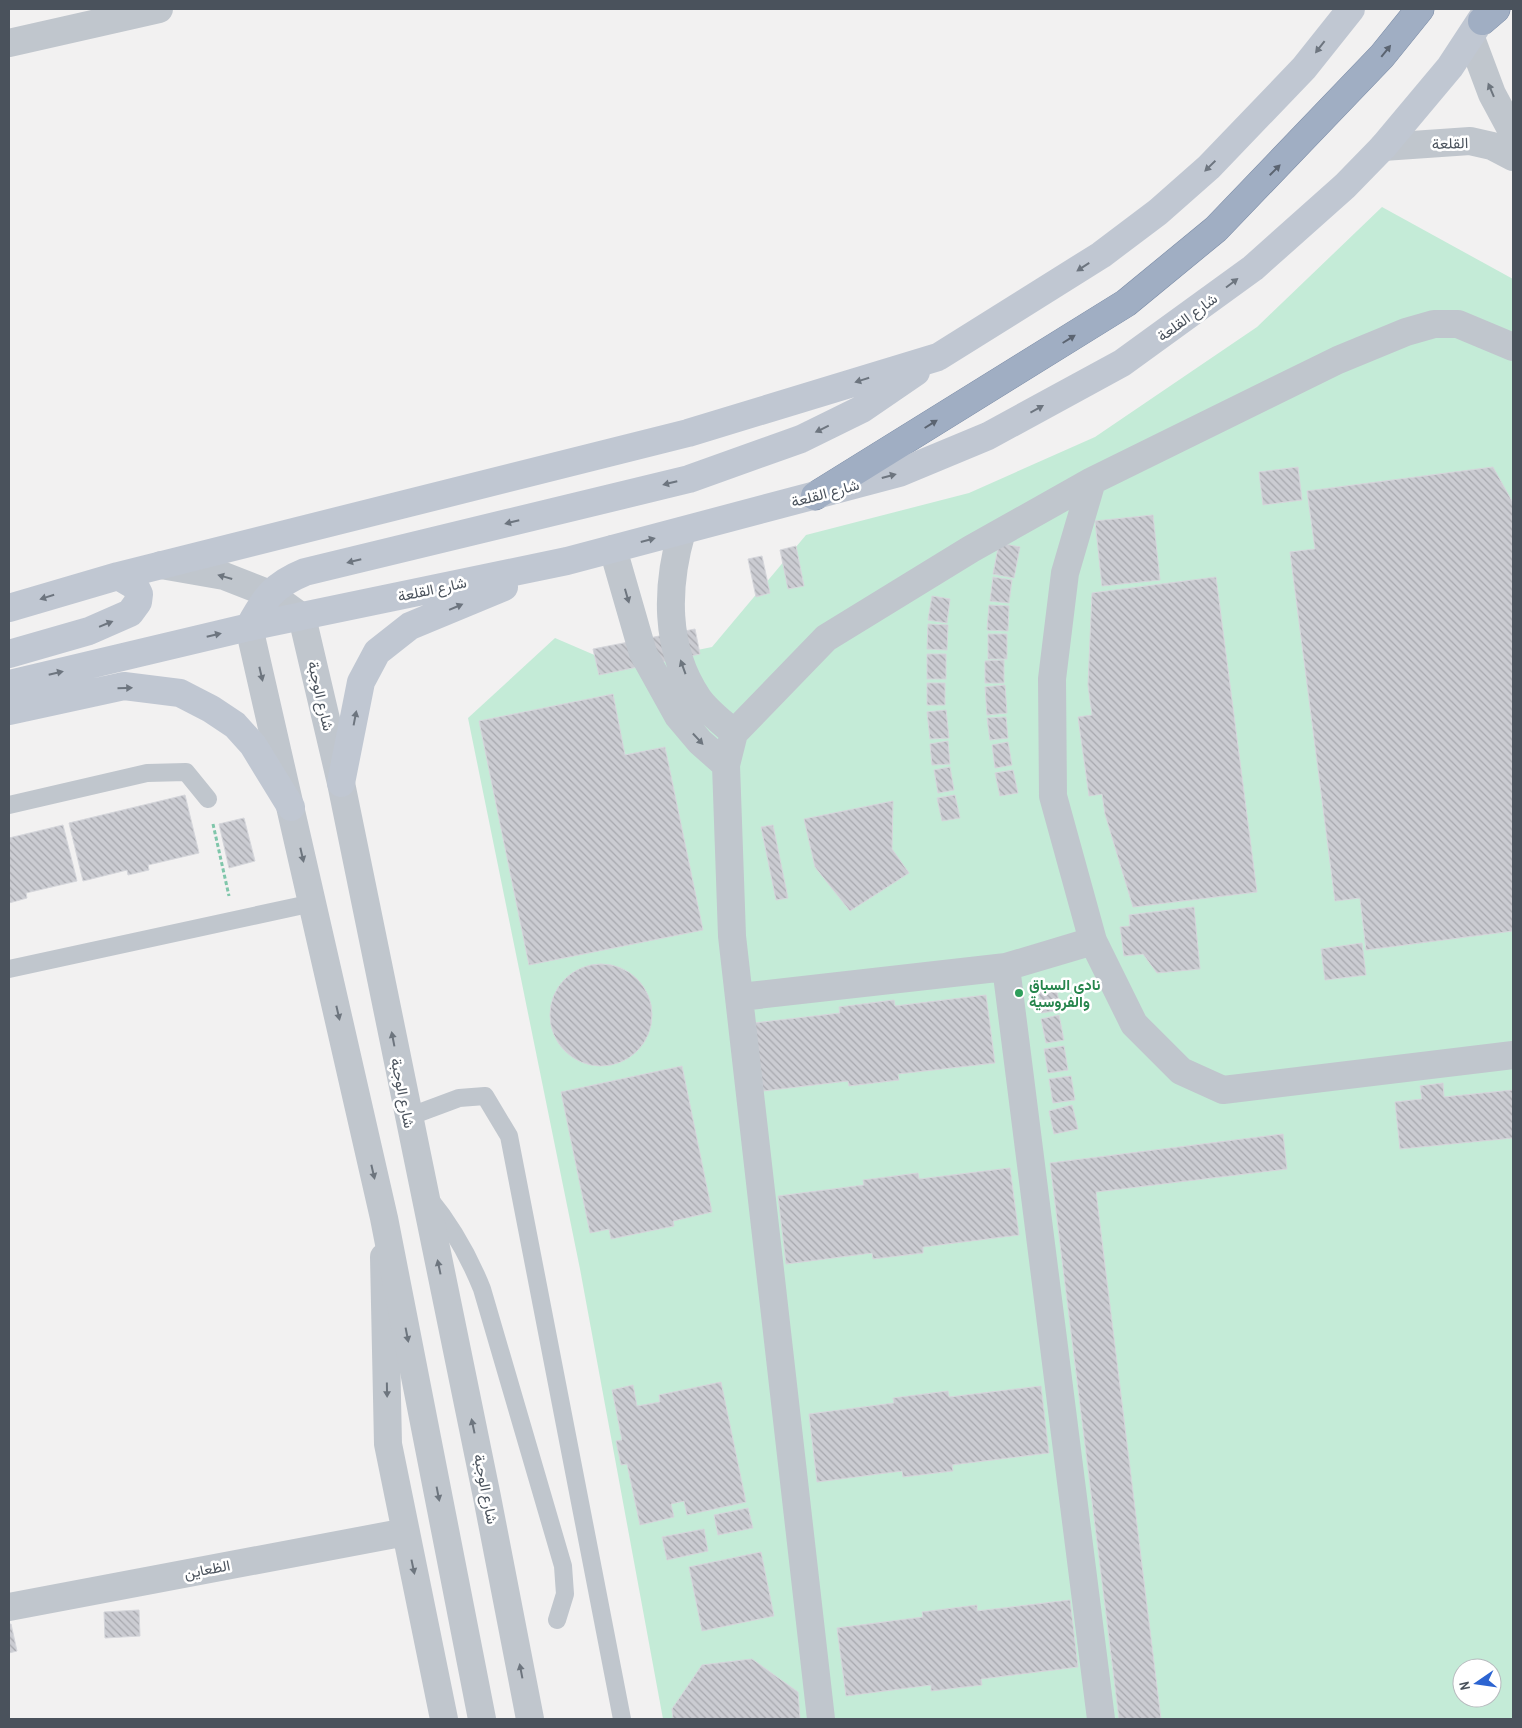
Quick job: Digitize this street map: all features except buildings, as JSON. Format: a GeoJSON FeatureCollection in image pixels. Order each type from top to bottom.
{"type":"FeatureCollection","features":[{"type":"Feature","properties":{"kind":"highway"},"geometry":{"type":"LineString","coordinates":[[815,496],[1126,303],[1223,223],[1382,56],[1420,9]]}},
{"type":"Feature","properties":{"kind":"main road"},"geometry":{"type":"LineString","coordinates":[[249,627],[270,594],[285,580],[305,572],[689,479],[801,439],[854,413],[938,357],[1101,255],[1158,212],[1209,167],[1297,75],[1351,9]]}},
{"type":"Feature","properties":{"kind":"main road","name":"شارع القلعة"},"geometry":{"type":"LineString","coordinates":[[9,684],[249,627],[567,561],[899,473],[988,436],[1122,363],[1253,268],[1345,186],[1383,147],[1450,67],[1484,19]]}},
{"type":"Feature","properties":{"kind":"main road"},"geometry":{"type":"LineString","coordinates":[[9,608],[118,576],[688,433],[938,357]]}},
{"type":"Feature","properties":{"kind":"main road"},"geometry":{"type":"LineString","coordinates":[[341,783],[362,682],[377,652],[410,626],[567,561]]}},
{"type":"Feature","properties":{"kind":"main road"},"geometry":{"type":"LineString","coordinates":[[9,654],[89,631],[130,613],[138,602],[139,594],[135,586],[118,576]]}},
{"type":"Feature","properties":{"kind":"main road"},"geometry":{"type":"LineString","coordinates":[[9,711],[124,686],[180,693],[211,709],[235,725],[253,745],[291,807]]}},
{"type":"Feature","properties":{"kind":"street"},"geometry":{"type":"LineString","coordinates":[[9,43],[159,9]]}},
{"type":"Feature","properties":{"kind":"street"},"geometry":{"type":"LineString","coordinates":[[1484,19],[1492,94],[1513,133]]}},
{"type":"Feature","properties":{"kind":"street","name":"القلعة"},"geometry":{"type":"LineString","coordinates":[[1383,147],[1470,141],[1492,146],[1513,157]]}},
{"type":"Feature","properties":{"kind":"street"},"geometry":{"type":"LineString","coordinates":[[821,1719],[732,936],[726,765],[734,733],[826,638],[971,548],[1092,481],[1338,360],[1406,332],[1434,324],[1458,324],[1513,347]]}},
{"type":"Feature","properties":{"kind":"street"},"geometry":{"type":"LineString","coordinates":[[1092,481],[1065,573],[1052,680],[1053,796],[1093,941],[1134,1024],[1181,1071],[1223,1090],[1513,1055]]}},
{"type":"Feature","properties":{"kind":"street"},"geometry":{"type":"LineString","coordinates":[[682,531],[674,558],[670,587],[671,617],[676,645],[685,673],[698,699],[734,733]]}},
{"type":"Feature","properties":{"kind":"street"},"geometry":{"type":"LineString","coordinates":[[613,549],[643,653],[678,716],[700,742],[726,765]]}},
{"type":"Feature","properties":{"kind":"street"},"geometry":{"type":"LineString","coordinates":[[161,565],[224,576],[270,594],[302,617]]}},
{"type":"Feature","properties":{"kind":"street","name":"شارع الوجبة"},"geometry":{"type":"LineString","coordinates":[[302,617],[341,783],[423,1192],[487,1497],[530,1719]]}},
{"type":"Feature","properties":{"kind":"street"},"geometry":{"type":"LineString","coordinates":[[249,627],[384,1218],[482,1719]]}},
{"type":"Feature","properties":{"kind":"street"},"geometry":{"type":"LineString","coordinates":[[740,997],[1006,967],[1093,941]]}},
{"type":"Feature","properties":{"kind":"street"},"geometry":{"type":"LineString","coordinates":[[1006,967],[1101,1719]]}},
{"type":"Feature","properties":{"kind":"street"},"geometry":{"type":"LineString","coordinates":[[384,1218],[388,1444],[444,1719]]}},
{"type":"Feature","properties":{"kind":"street","name":"الظعاين"},"geometry":{"type":"LineString","coordinates":[[9,1607],[406,1532]]}},
{"type":"Feature","properties":{"kind":"lane"},"geometry":{"type":"LineString","coordinates":[[9,804],[147,773],[176,772],[186,772],[208,798]]}},
{"type":"Feature","properties":{"kind":"lane"},"geometry":{"type":"LineString","coordinates":[[9,969],[312,903]]}},
{"type":"Feature","properties":{"kind":"lane"},"geometry":{"type":"LineString","coordinates":[[408,1117],[459,1098],[484,1096],[509,1136],[622,1719]]}},
{"type":"Feature","properties":{"kind":"lane"},"geometry":{"type":"LineString","coordinates":[[423,1192],[448,1221],[468,1254],[482,1289],[563,1566],[565,1594],[557,1620]]}},
{"type":"Feature","properties":{"kind":"path"},"geometry":{"type":"LineString","coordinates":[[208,798],[234,920]]}},
{"type":"Feature","properties":{"kind":"green space","name":"نادي السباق والفروسية"},"geometry":{"type":"Polygon","coordinates":[[[1382,207],[1513,279],[1513,1719],[663,1719],[580,1269],[468,718],[555,638],[620,666],[712,647],[806,535],[969,493],[1095,437],[1257,327],[1382,207]]]}},
{"type":"Feature","properties":{"kind":"place","name":"نادي السباق والفروسية"},"geometry":{"type":"Point","coordinates":[1019,993]}}]}
